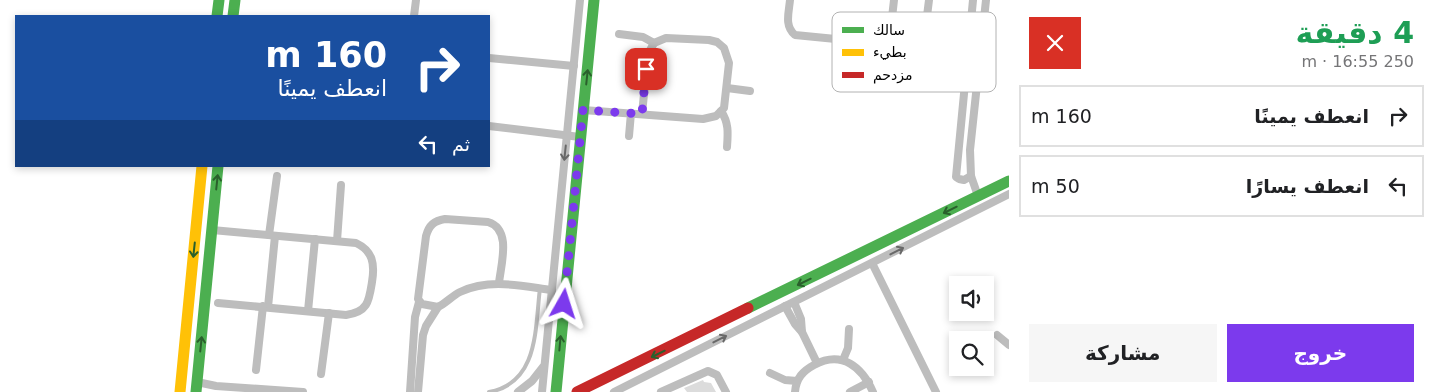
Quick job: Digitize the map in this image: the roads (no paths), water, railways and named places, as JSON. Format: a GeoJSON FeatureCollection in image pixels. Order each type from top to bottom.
{"type":"FeatureCollection","features":[{"type":"Feature","properties":{"kind":"street"},"geometry":{"type":"LineString","coordinates":[[217,15],[219,0]]}},
{"type":"Feature","properties":{"kind":"street"},"geometry":{"type":"LineString","coordinates":[[233,15],[235,0]]}},
{"type":"Feature","properties":{"kind":"street"},"geometry":{"type":"LineString","coordinates":[[414,15],[416,0]]}},
{"type":"Feature","properties":{"kind":"street"},"geometry":{"type":"LineString","coordinates":[[542,392],[580,0]]}},
{"type":"Feature","properties":{"kind":"street"},"geometry":{"type":"LineString","coordinates":[[556,392],[594,0]]}},
{"type":"Feature","properties":{"kind":"street"},"geometry":{"type":"LineString","coordinates":[[790,0],[788,26],[790,31],[795,35],[832,39]]}},
{"type":"Feature","properties":{"kind":"street"},"geometry":{"type":"LineString","coordinates":[[619,34],[643,37],[654,43]]}},
{"type":"Feature","properties":{"kind":"street"},"geometry":{"type":"LineString","coordinates":[[583,110],[703,119],[710,118],[721,111],[725,104],[730,63],[724,48],[717,42],[709,40],[666,38],[654,43],[648,54],[642,114]]}},
{"type":"Feature","properties":{"kind":"street"},"geometry":{"type":"LineString","coordinates":[[490,58],[574,66]]}},
{"type":"Feature","properties":{"kind":"street"},"geometry":{"type":"LineString","coordinates":[[727,88],[750,91]]}},
{"type":"Feature","properties":{"kind":"street"},"geometry":{"type":"LineString","coordinates":[[964,92],[956,176],[964,180],[971,176]]}},
{"type":"Feature","properties":{"kind":"street"},"geometry":{"type":"LineString","coordinates":[[976,92],[969,157],[971,176],[978,196]]}},
{"type":"Feature","properties":{"kind":"street"},"geometry":{"type":"LineString","coordinates":[[721,111],[726,119],[728,128],[727,147]]}},
{"type":"Feature","properties":{"kind":"street"},"geometry":{"type":"LineString","coordinates":[[629,136],[631,113]]}},
{"type":"Feature","properties":{"kind":"street"},"geometry":{"type":"LineString","coordinates":[[490,126],[580,137]]}},
{"type":"Feature","properties":{"kind":"street"},"geometry":{"type":"LineString","coordinates":[[961,127],[972,128]]}},
{"type":"Feature","properties":{"kind":"street"},"geometry":{"type":"LineString","coordinates":[[180,392],[202,167]]}},
{"type":"Feature","properties":{"kind":"street"},"geometry":{"type":"LineString","coordinates":[[218,167],[196,387],[216,386],[303,392]]}},
{"type":"Feature","properties":{"kind":"street"},"geometry":{"type":"LineString","coordinates":[[256,370],[265,306],[277,176]]}},
{"type":"Feature","properties":{"kind":"street"},"geometry":{"type":"LineString","coordinates":[[577,392],[1009,181]]}},
{"type":"Feature","properties":{"kind":"street"},"geometry":{"type":"LineString","coordinates":[[337,241],[340,185]]}},
{"type":"Feature","properties":{"kind":"street"},"geometry":{"type":"LineString","coordinates":[[614,392],[1009,194]]}},
{"type":"Feature","properties":{"kind":"street"},"geometry":{"type":"LineString","coordinates":[[410,392],[416,317],[426,236],[432,224],[438,220],[445,219],[488,222],[499,228],[503,240],[499,283]]}},
{"type":"Feature","properties":{"kind":"street"},"geometry":{"type":"LineString","coordinates":[[212,230],[356,243],[370,253],[374,269],[368,303],[355,314],[346,315],[218,303]]}},
{"type":"Feature","properties":{"kind":"street"},"geometry":{"type":"LineString","coordinates":[[308,311],[315,239]]}},
{"type":"Feature","properties":{"kind":"street"},"geometry":{"type":"LineString","coordinates":[[872,263],[936,392]]}},
{"type":"Feature","properties":{"kind":"street"},"geometry":{"type":"LineString","coordinates":[[418,392],[423,335],[438,306],[467,289],[499,283],[552,290]]}},
{"type":"Feature","properties":{"kind":"street"},"geometry":{"type":"LineString","coordinates":[[419,302],[438,306]]}},
{"type":"Feature","properties":{"kind":"street"},"geometry":{"type":"LineString","coordinates":[[794,302],[801,320],[802,332]]}},
{"type":"Feature","properties":{"kind":"street"},"geometry":{"type":"LineString","coordinates":[[785,306],[802,332],[817,363]]}},
{"type":"Feature","properties":{"kind":"street"},"geometry":{"type":"LineString","coordinates":[[321,374],[330,313]]}},
{"type":"Feature","properties":{"kind":"street"},"geometry":{"type":"LineString","coordinates":[[843,360],[848,348],[849,329]]}},
{"type":"Feature","properties":{"kind":"street"},"geometry":{"type":"LineString","coordinates":[[997,335],[1009,345]]}},
{"type":"Feature","properties":{"kind":"street"},"geometry":{"type":"LineString","coordinates":[[795,392],[797,381],[806,370],[817,363],[830,359],[843,360],[859,369],[869,382],[873,392]]}},
{"type":"Feature","properties":{"kind":"street"},"geometry":{"type":"LineString","coordinates":[[518,392],[532,381],[544,365]]}},
{"type":"Feature","properties":{"kind":"street"},"geometry":{"type":"LineString","coordinates":[[661,392],[708,371],[717,375],[726,392]]}},
{"type":"Feature","properties":{"kind":"street"},"geometry":{"type":"LineString","coordinates":[[770,373],[785,380],[797,381]]}},
{"type":"Feature","properties":{"kind":"street"},"geometry":{"type":"LineString","coordinates":[[850,392],[869,382]]}},
{"type":"Feature","properties":{"kind":"lane"},"geometry":{"type":"LineString","coordinates":[[489,392],[499,390],[510,383],[528,364],[532,351],[540,288]]}}]}
